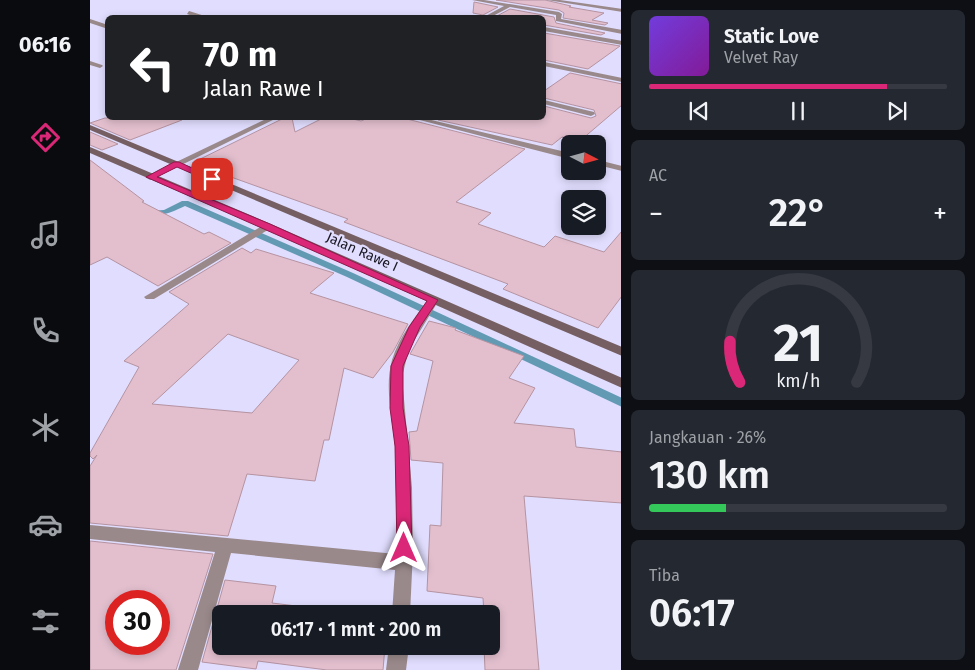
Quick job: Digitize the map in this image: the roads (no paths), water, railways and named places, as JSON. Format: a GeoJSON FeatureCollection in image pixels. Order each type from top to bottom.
{"type":"FeatureCollection","features":[{"type":"Feature","properties":{"kind":"main road","name":"Jalan Rawe I"},"geometry":{"type":"LineString","coordinates":[[90,127],[621,352]]}},
{"type":"Feature","properties":{"kind":"main road","name":"Jalan Rawe I"},"geometry":{"type":"LineString","coordinates":[[90,150],[621,384]]}},
{"type":"Feature","properties":{"kind":"street"},"geometry":{"type":"LineString","coordinates":[[475,0],[559,14],[558,20],[621,32]]}},
{"type":"Feature","properties":{"kind":"street"},"geometry":{"type":"LineString","coordinates":[[490,15],[520,0]]}},
{"type":"Feature","properties":{"kind":"street"},"geometry":{"type":"LineString","coordinates":[[550,0],[621,11]]}},
{"type":"Feature","properties":{"kind":"street"},"geometry":{"type":"LineString","coordinates":[[189,13],[196,15]]}},
{"type":"Feature","properties":{"kind":"street"},"geometry":{"type":"LineString","coordinates":[[90,21],[105,26]]}},
{"type":"Feature","properties":{"kind":"street"},"geometry":{"type":"LineString","coordinates":[[546,29],[621,43]]}},
{"type":"Feature","properties":{"kind":"street"},"geometry":{"type":"LineString","coordinates":[[90,63],[100,66]]}},
{"type":"Feature","properties":{"kind":"street"},"geometry":{"type":"LineString","coordinates":[[546,64],[621,80]]}},
{"type":"Feature","properties":{"kind":"street"},"geometry":{"type":"LineString","coordinates":[[546,103],[590,114]]}},
{"type":"Feature","properties":{"kind":"street"},"geometry":{"type":"LineString","coordinates":[[150,177],[257,122],[264,120]]}},
{"type":"Feature","properties":{"kind":"street"},"geometry":{"type":"LineString","coordinates":[[424,120],[561,154]]}},
{"type":"Feature","properties":{"kind":"street"},"geometry":{"type":"LineString","coordinates":[[606,165],[621,169]]}},
{"type":"Feature","properties":{"kind":"street"},"geometry":{"type":"LineString","coordinates":[[150,297],[264,227]]}},
{"type":"Feature","properties":{"kind":"street"},"geometry":{"type":"LineString","coordinates":[[402,605],[404,563],[404,483],[402,446],[396,408],[397,366],[415,327],[433,300]]}},
{"type":"Feature","properties":{"kind":"street"},"geometry":{"type":"LineString","coordinates":[[90,532],[404,563]]}},
{"type":"Feature","properties":{"kind":"street"},"geometry":{"type":"LineString","coordinates":[[188,670],[225,546]]}},
{"type":"Feature","properties":{"kind":"street"},"geometry":{"type":"LineString","coordinates":[[396,670],[398,655]]}},
{"type":"Feature","properties":{"kind":"waterway"},"geometry":{"type":"LineString","coordinates":[[149,213],[165,212],[185,203],[350,275],[621,403]]}}]}
